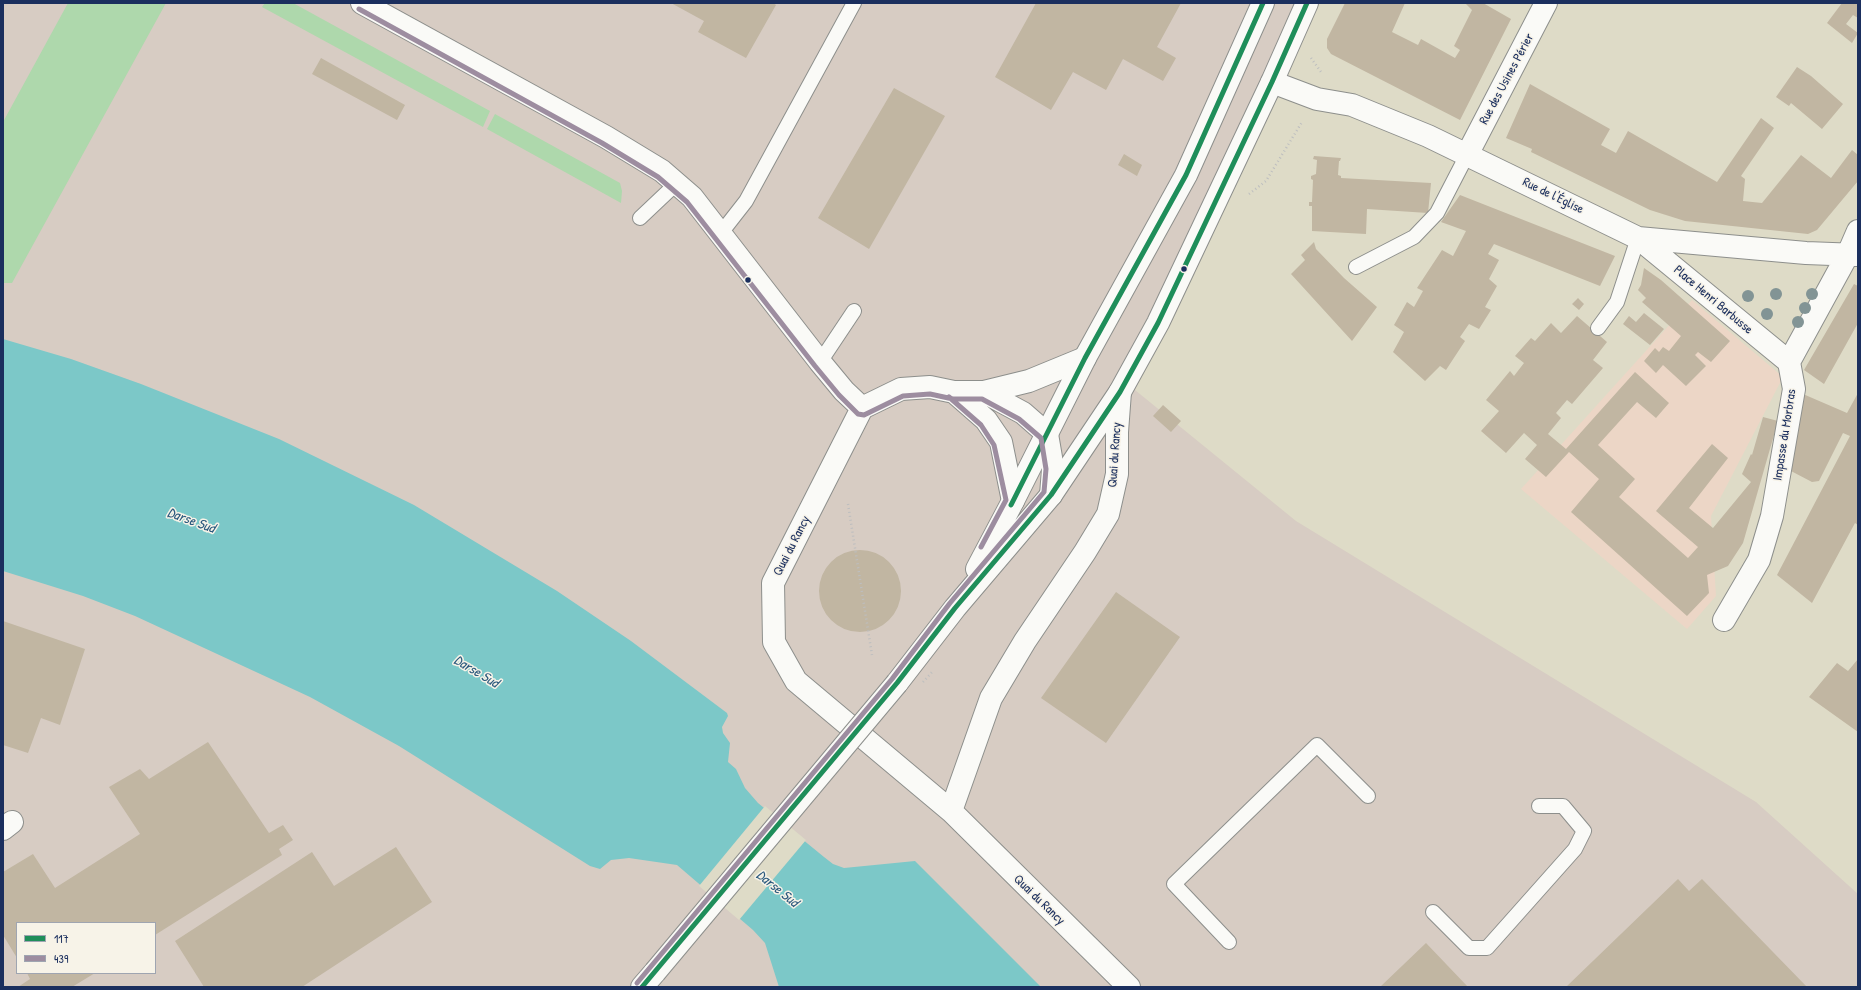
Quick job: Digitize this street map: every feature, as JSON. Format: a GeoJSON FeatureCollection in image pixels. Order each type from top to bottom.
{"type":"FeatureCollection","features":[{"type":"Feature","properties":{"kind":"street"},"geometry":{"type":"LineString","coordinates":[[362,3],[606,137],[662,171],[677,183],[692,197],[721,233],[820,362],[844,391],[862,408],[901,390],[930,387],[954,392],[984,392],[1029,381],[1085,358]]}},
{"type":"Feature","properties":{"kind":"street"},"geometry":{"type":"LineString","coordinates":[[955,608],[1013,501],[1085,358],[1186,175],[1263,3]]}},
{"type":"Feature","properties":{"kind":"street"},"geometry":{"type":"LineString","coordinates":[[649,980],[897,683],[955,608],[1051,495],[1120,392],[1158,324],[1272,82],[1307,3]]}},
{"type":"Feature","properties":{"kind":"street","name":"Rue des Usines Périer"},"geometry":{"type":"LineString","coordinates":[[1467,155],[1546,3]]}},
{"type":"Feature","properties":{"kind":"street","name":"Rue de l'Église"},"geometry":{"type":"LineString","coordinates":[[1272,82],[1317,99],[1352,105],[1428,136],[1638,238],[1806,253],[1853,254]]}},
{"type":"Feature","properties":{"kind":"street"},"geometry":{"type":"LineString","coordinates":[[1789,362],[1853,254],[1858,231]]}},
{"type":"Feature","properties":{"kind":"street","name":"Place Henri Barbusse"},"geometry":{"type":"LineString","coordinates":[[1638,238],[1789,362]]}},
{"type":"Feature","properties":{"kind":"street","name":"Impasse du Morbras"},"geometry":{"type":"LineString","coordinates":[[1724,620],[1759,560],[1772,516],[1794,389],[1789,362]]}},
{"type":"Feature","properties":{"kind":"street"},"geometry":{"type":"LineString","coordinates":[[954,392],[986,420],[1001,442],[1013,501]]}},
{"type":"Feature","properties":{"kind":"street"},"geometry":{"type":"LineString","coordinates":[[984,392],[1023,413],[1047,434],[1053,469],[1051,495]]}},
{"type":"Feature","properties":{"kind":"street","name":"Quai du Rancy"},"geometry":{"type":"LineString","coordinates":[[951,811],[991,698],[1025,641],[1086,552],[1108,514],[1116,474],[1116,432],[1120,392]]}},
{"type":"Feature","properties":{"kind":"street","name":"Quai du Rancy"},"geometry":{"type":"LineString","coordinates":[[862,408],[773,583],[774,642],[796,681],[951,811],[1129,987]]}},
{"type":"Feature","properties":{"kind":"lane"},"geometry":{"type":"LineString","coordinates":[[721,233],[746,201],[854,3]]}},
{"type":"Feature","properties":{"kind":"lane"},"geometry":{"type":"LineString","coordinates":[[1356,267],[1414,237],[1437,213],[1467,155]]}},
{"type":"Feature","properties":{"kind":"lane"},"geometry":{"type":"LineString","coordinates":[[640,218],[677,183]]}},
{"type":"Feature","properties":{"kind":"lane"},"geometry":{"type":"LineString","coordinates":[[1598,328],[1617,302],[1638,238]]}},
{"type":"Feature","properties":{"kind":"lane"},"geometry":{"type":"LineString","coordinates":[[820,362],[854,311]]}},
{"type":"Feature","properties":{"kind":"lane"},"geometry":{"type":"LineString","coordinates":[[1229,942],[1174,884],[1317,745],[1368,796]]}},
{"type":"Feature","properties":{"kind":"lane"},"geometry":{"type":"LineString","coordinates":[[1434,912],[1469,948],[1486,948],[1575,849],[1584,831],[1563,806],[1539,806]]}},
{"type":"Feature","properties":{"kind":"path"},"geometry":{"type":"LineString","coordinates":[[1311,57],[1323,74]]}},
{"type":"Feature","properties":{"kind":"path"},"geometry":{"type":"LineString","coordinates":[[1246,196],[1266,181],[1306,116]]}},
{"type":"Feature","properties":{"kind":"path"},"geometry":{"type":"LineString","coordinates":[[848,504],[872,655]]}},
{"type":"Feature","properties":{"kind":"shaded area"},"geometry":{"type":"Polygon","coordinates":[[[3,3],[1303,3],[1135,390],[1296,521],[1756,802],[1858,894],[1858,987],[3,987],[3,3]]]}},
{"type":"Feature","properties":{"kind":"shaded area"},"geometry":{"type":"Polygon","coordinates":[[[1692,300],[1783,377],[1711,516],[1716,596],[1687,629],[1521,489],[1692,300]]]}},
{"type":"Feature","properties":{"kind":"green space"},"geometry":{"type":"Polygon","coordinates":[[[68,3],[166,3],[12,283],[3,283],[3,122],[68,3]]]}},
{"type":"Feature","properties":{"kind":"green space"},"geometry":{"type":"Polygon","coordinates":[[[265,3],[293,3],[490,111],[483,127],[262,7],[265,3]]]}},
{"type":"Feature","properties":{"kind":"green space"},"geometry":{"type":"Polygon","coordinates":[[[495,114],[620,183],[622,191],[621,203],[487,129],[495,114]]]}},
{"type":"Feature","properties":{"kind":"water","name":"Darse Sud"},"geometry":{"type":"Polygon","coordinates":[[[3,339],[71,359],[141,384],[279,439],[414,505],[557,591],[631,641],[727,713],[728,716],[722,727],[723,733],[730,743],[728,762],[736,769],[745,788],[758,803],[824,857],[833,864],[844,868],[915,861],[1041,987],[779,987],[765,943],[753,930],[677,865],[629,858],[611,860],[600,869],[590,866],[399,746],[310,697],[135,616],[83,596],[3,571],[3,339]]]}},
{"type":"Feature","properties":{"kind":"pier"},"geometry":{"type":"Polygon","coordinates":[[[765,806],[806,840],[739,920],[699,886],[765,806]]]}},
{"type":"Feature","properties":{"kind":"building"},"geometry":{"type":"Polygon","coordinates":[[[671,3],[773,3],[776,5],[746,58],[698,32],[704,21],[671,3]]]}},
{"type":"Feature","properties":{"kind":"building"},"geometry":{"type":"Polygon","coordinates":[[[1036,3],[1181,3],[1157,47],[1176,58],[1163,81],[1123,59],[1106,90],[1073,72],[1051,110],[995,77],[1036,3]]]}},
{"type":"Feature","properties":{"kind":"building"},"geometry":{"type":"Polygon","coordinates":[[[1345,3],[1405,3],[1392,32],[1418,45],[1421,39],[1455,58],[1460,50],[1454,46],[1472,10],[1465,3],[1483,3],[1511,19],[1460,120],[1331,54],[1327,48],[1327,39],[1345,3]]]}},
{"type":"Feature","properties":{"kind":"building"},"geometry":{"type":"Polygon","coordinates":[[[1842,3],[1858,3],[1858,18],[1853,15],[1846,24],[1858,33],[1852,43],[1827,23],[1842,3]]]}},
{"type":"Feature","properties":{"kind":"building"},"geometry":{"type":"Polygon","coordinates":[[[321,58],[405,105],[397,120],[312,74],[321,58]]]}},
{"type":"Feature","properties":{"kind":"building"},"geometry":{"type":"Polygon","coordinates":[[[1797,67],[1811,76],[1843,104],[1822,129],[1791,103],[1789,106],[1776,97],[1797,67]]]}},
{"type":"Feature","properties":{"kind":"building"},"geometry":{"type":"Polygon","coordinates":[[[1530,84],[1610,129],[1601,145],[1616,153],[1628,131],[1717,182],[1761,118],[1774,128],[1741,176],[1745,179],[1743,201],[1762,203],[1801,155],[1831,178],[1852,150],[1858,155],[1858,181],[1817,230],[1808,234],[1685,221],[1650,210],[1531,152],[1532,149],[1506,138],[1530,84]]]}},
{"type":"Feature","properties":{"kind":"building"},"geometry":{"type":"Polygon","coordinates":[[[894,88],[945,116],[869,249],[818,218],[894,88]]]}},
{"type":"Feature","properties":{"kind":"building"},"geometry":{"type":"Polygon","coordinates":[[[1124,154],[1142,165],[1137,176],[1118,165],[1124,154]]]}},
{"type":"Feature","properties":{"kind":"building"},"geometry":{"type":"Polygon","coordinates":[[[1314,156],[1341,158],[1339,161],[1338,175],[1341,176],[1341,178],[1431,183],[1428,213],[1367,209],[1366,234],[1312,231],[1312,206],[1309,206],[1309,202],[1312,202],[1313,180],[1311,179],[1311,176],[1316,174],[1317,160],[1313,159],[1314,156]]]}},
{"type":"Feature","properties":{"kind":"building"},"geometry":{"type":"Polygon","coordinates":[[[1460,195],[1615,256],[1600,286],[1494,244],[1488,254],[1499,260],[1489,279],[1497,286],[1485,307],[1491,310],[1479,329],[1469,324],[1460,337],[1465,341],[1446,370],[1440,366],[1425,381],[1393,352],[1404,332],[1394,325],[1407,302],[1414,307],[1423,291],[1417,288],[1442,250],[1453,256],[1466,231],[1441,222],[1460,195]]]}},
{"type":"Feature","properties":{"kind":"building"},"geometry":{"type":"Polygon","coordinates":[[[1314,242],[1316,249],[1344,278],[1377,307],[1352,341],[1291,274],[1305,260],[1301,255],[1314,242]]]}},
{"type":"Feature","properties":{"kind":"building"},"geometry":{"type":"Polygon","coordinates":[[[1644,268],[1661,280],[1730,341],[1711,362],[1698,352],[1695,355],[1706,366],[1686,386],[1663,365],[1656,373],[1644,361],[1655,348],[1659,352],[1663,347],[1669,351],[1681,336],[1642,302],[1646,298],[1638,290],[1641,285],[1644,268]]]}},
{"type":"Feature","properties":{"kind":"building"},"geometry":{"type":"Polygon","coordinates":[[[1854,284],[1858,286],[1858,323],[1824,384],[1804,370],[1854,284]]]}},
{"type":"Feature","properties":{"kind":"building"},"geometry":{"type":"Polygon","coordinates":[[[1578,298],[1584,304],[1579,310],[1572,304],[1578,298]]]}},
{"type":"Feature","properties":{"kind":"building"},"geometry":{"type":"Polygon","coordinates":[[[1644,313],[1664,329],[1650,345],[1623,324],[1629,316],[1636,322],[1644,313]]]}},
{"type":"Feature","properties":{"kind":"building"},"geometry":{"type":"Polygon","coordinates":[[[1577,316],[1607,342],[1593,360],[1603,368],[1572,404],[1567,400],[1556,413],[1561,418],[1548,434],[1566,449],[1635,372],[1669,403],[1656,418],[1637,402],[1598,445],[1635,479],[1619,497],[1688,558],[1698,547],[1656,511],[1712,444],[1728,458],[1689,508],[1713,528],[1751,482],[1742,474],[1751,454],[1752,455],[1763,417],[1778,421],[1743,543],[1728,566],[1707,575],[1709,593],[1687,616],[1571,512],[1599,479],[1569,452],[1546,477],[1525,459],[1537,445],[1524,433],[1506,453],[1481,431],[1499,411],[1486,400],[1510,371],[1514,376],[1524,363],[1515,356],[1531,338],[1535,341],[1551,323],[1561,333],[1577,316]]]}},
{"type":"Feature","properties":{"kind":"building"},"geometry":{"type":"Polygon","coordinates":[[[1858,393],[1858,525],[1855,523],[1812,603],[1777,575],[1850,436],[1843,433],[1819,481],[1812,482],[1791,471],[1798,413],[1803,394],[1847,413],[1858,393]]]}},
{"type":"Feature","properties":{"kind":"building"},"geometry":{"type":"Polygon","coordinates":[[[1163,405],[1181,421],[1171,432],[1153,416],[1163,405]]]}},
{"type":"Feature","properties":{"kind":"building"},"geometry":{"type":"Polygon","coordinates":[[[860,550],[876,553],[889,562],[898,575],[901,591],[898,607],[889,620],[876,629],[860,632],[844,629],[831,620],[822,607],[819,591],[822,575],[831,562],[844,553],[860,550]]]}},
{"type":"Feature","properties":{"kind":"building"},"geometry":{"type":"Polygon","coordinates":[[[1116,592],[1180,637],[1106,743],[1041,698],[1116,592]]]}},
{"type":"Feature","properties":{"kind":"building"},"geometry":{"type":"Polygon","coordinates":[[[3,621],[85,649],[60,725],[41,718],[28,753],[3,745],[3,621]]]}},
{"type":"Feature","properties":{"kind":"building"},"geometry":{"type":"Polygon","coordinates":[[[1858,659],[1858,732],[1809,697],[1837,663],[1848,671],[1858,659]]]}},
{"type":"Feature","properties":{"kind":"building"},"geometry":{"type":"Polygon","coordinates":[[[208,742],[269,833],[283,825],[293,840],[279,849],[282,855],[156,934],[156,922],[16,922],[16,956],[3,935],[3,872],[33,854],[55,888],[140,834],[109,787],[140,769],[149,779],[208,742]]]}},
{"type":"Feature","properties":{"kind":"building"},"geometry":{"type":"Polygon","coordinates":[[[396,847],[432,902],[302,987],[204,987],[175,941],[312,852],[334,886],[396,847]]]}},
{"type":"Feature","properties":{"kind":"building"},"geometry":{"type":"Polygon","coordinates":[[[1678,879],[1689,891],[1702,879],[1807,987],[1566,987],[1678,879]]]}},
{"type":"Feature","properties":{"kind":"building"},"geometry":{"type":"Polygon","coordinates":[[[1426,943],[1468,987],[1380,987],[1426,943]]]}},
{"type":"Feature","properties":{"kind":"building"},"geometry":{"type":"Polygon","coordinates":[[[28,974],[93,974],[72,987],[18,987],[30,979],[28,974]]]}},
{"type":"Feature","properties":{"kind":"transit line","name":"117"},"geometry":{"type":"LineString","coordinates":[[1011,505],[1085,358],[1186,175],[1263,3]]}},
{"type":"Feature","properties":{"kind":"transit line","name":"117"},"geometry":{"type":"LineString","coordinates":[[642,987],[897,683],[955,608],[1051,495],[1120,392],[1158,323],[1272,82],[1307,3]]}},
{"type":"Feature","properties":{"kind":"transit line","name":"439"},"geometry":{"type":"LineString","coordinates":[[359,9],[602,143],[658,177],[687,202],[815,366],[839,395],[858,414],[864,415],[903,396],[930,394],[953,399],[982,399],[1019,419],[1041,438],[1046,469],[1044,492],[950,603],[892,679],[637,983]]}},
{"type":"Feature","properties":{"kind":"transit line","name":"439"},"geometry":{"type":"LineString","coordinates":[[949,397],[981,425],[994,445],[1006,500],[981,547]]}}]}
